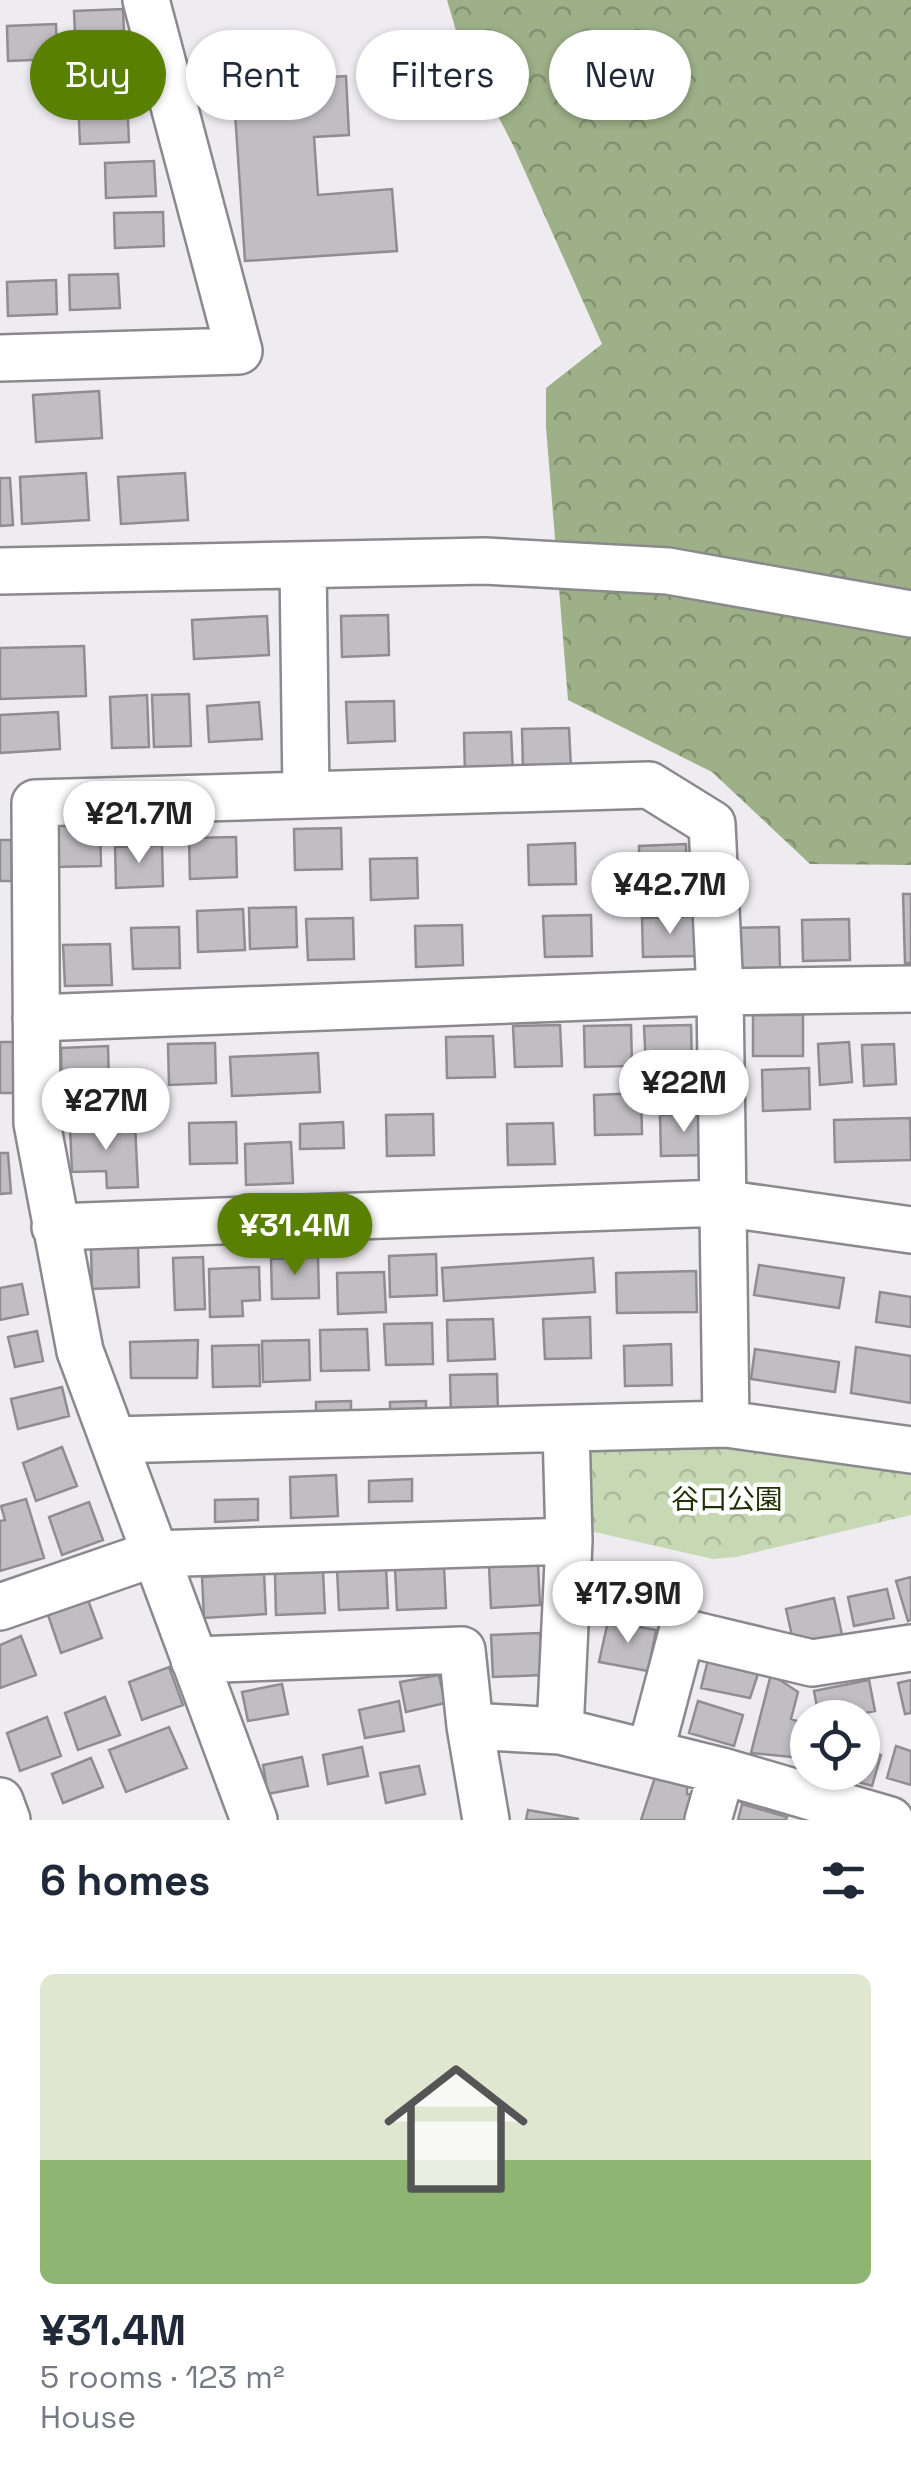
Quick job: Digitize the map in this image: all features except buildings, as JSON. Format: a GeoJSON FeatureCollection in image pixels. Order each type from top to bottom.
{"type":"FeatureCollection","features":[{"type":"Feature","properties":{"kind":"street"},"geometry":{"type":"LineString","coordinates":[[0,358],[239,351],[146,0]]}},
{"type":"Feature","properties":{"kind":"street"},"geometry":{"type":"LineString","coordinates":[[0,571],[484,561],[668,571],[911,614]]}},
{"type":"Feature","properties":{"kind":"street"},"geometry":{"type":"LineString","coordinates":[[303,565],[306,794]]}},
{"type":"Feature","properties":{"kind":"street"},"geometry":{"type":"LineString","coordinates":[[254,1820],[80,1351],[55,1227],[19,1124],[36,1018],[34,803],[649,785],[712,824],[720,992],[726,1424]]}},
{"type":"Feature","properties":{"kind":"street"},"geometry":{"type":"LineString","coordinates":[[36,1018],[911,988]]}},
{"type":"Feature","properties":{"kind":"street"},"geometry":{"type":"LineString","coordinates":[[55,1227],[721,1203],[911,1230]]}},
{"type":"Feature","properties":{"kind":"street"},"geometry":{"type":"LineString","coordinates":[[114,1440],[726,1424],[911,1450]]}},
{"type":"Feature","properties":{"kind":"street"},"geometry":{"type":"LineString","coordinates":[[560,1731],[568,1540],[566,1429]]}},
{"type":"Feature","properties":{"kind":"street"},"geometry":{"type":"LineString","coordinates":[[0,1607],[153,1554],[568,1540]]}},
{"type":"Feature","properties":{"kind":"street"},"geometry":{"type":"LineString","coordinates":[[650,1753],[682,1632],[812,1664],[911,1648]]}},
{"type":"Feature","properties":{"kind":"street"},"geometry":{"type":"LineString","coordinates":[[194,1660],[462,1650],[486,1820]]}},
{"type":"Feature","properties":{"kind":"street"},"geometry":{"type":"LineString","coordinates":[[470,1726],[560,1731],[722,1771],[881,1819]]}},
{"type":"Feature","properties":{"kind":"street"},"geometry":{"type":"LineString","coordinates":[[708,1820],[722,1771]]}},
{"type":"Feature","properties":{"kind":"street"},"geometry":{"type":"LineString","coordinates":[[0,1800],[8,1820]]}},
{"type":"Feature","properties":{"kind":"green space"},"geometry":{"type":"Polygon","coordinates":[[[447,0],[911,0],[911,865],[810,864],[712,772],[568,700],[546,388],[602,344],[500,120],[529,120],[529,30],[456,30],[447,0]]]}},
{"type":"Feature","properties":{"kind":"green space","name":"谷口公園"},"geometry":{"type":"Polygon","coordinates":[[[731,1441],[911,1468],[911,1515],[736,1557],[713,1559],[577,1528],[579,1446],[731,1441]]]}}]}
